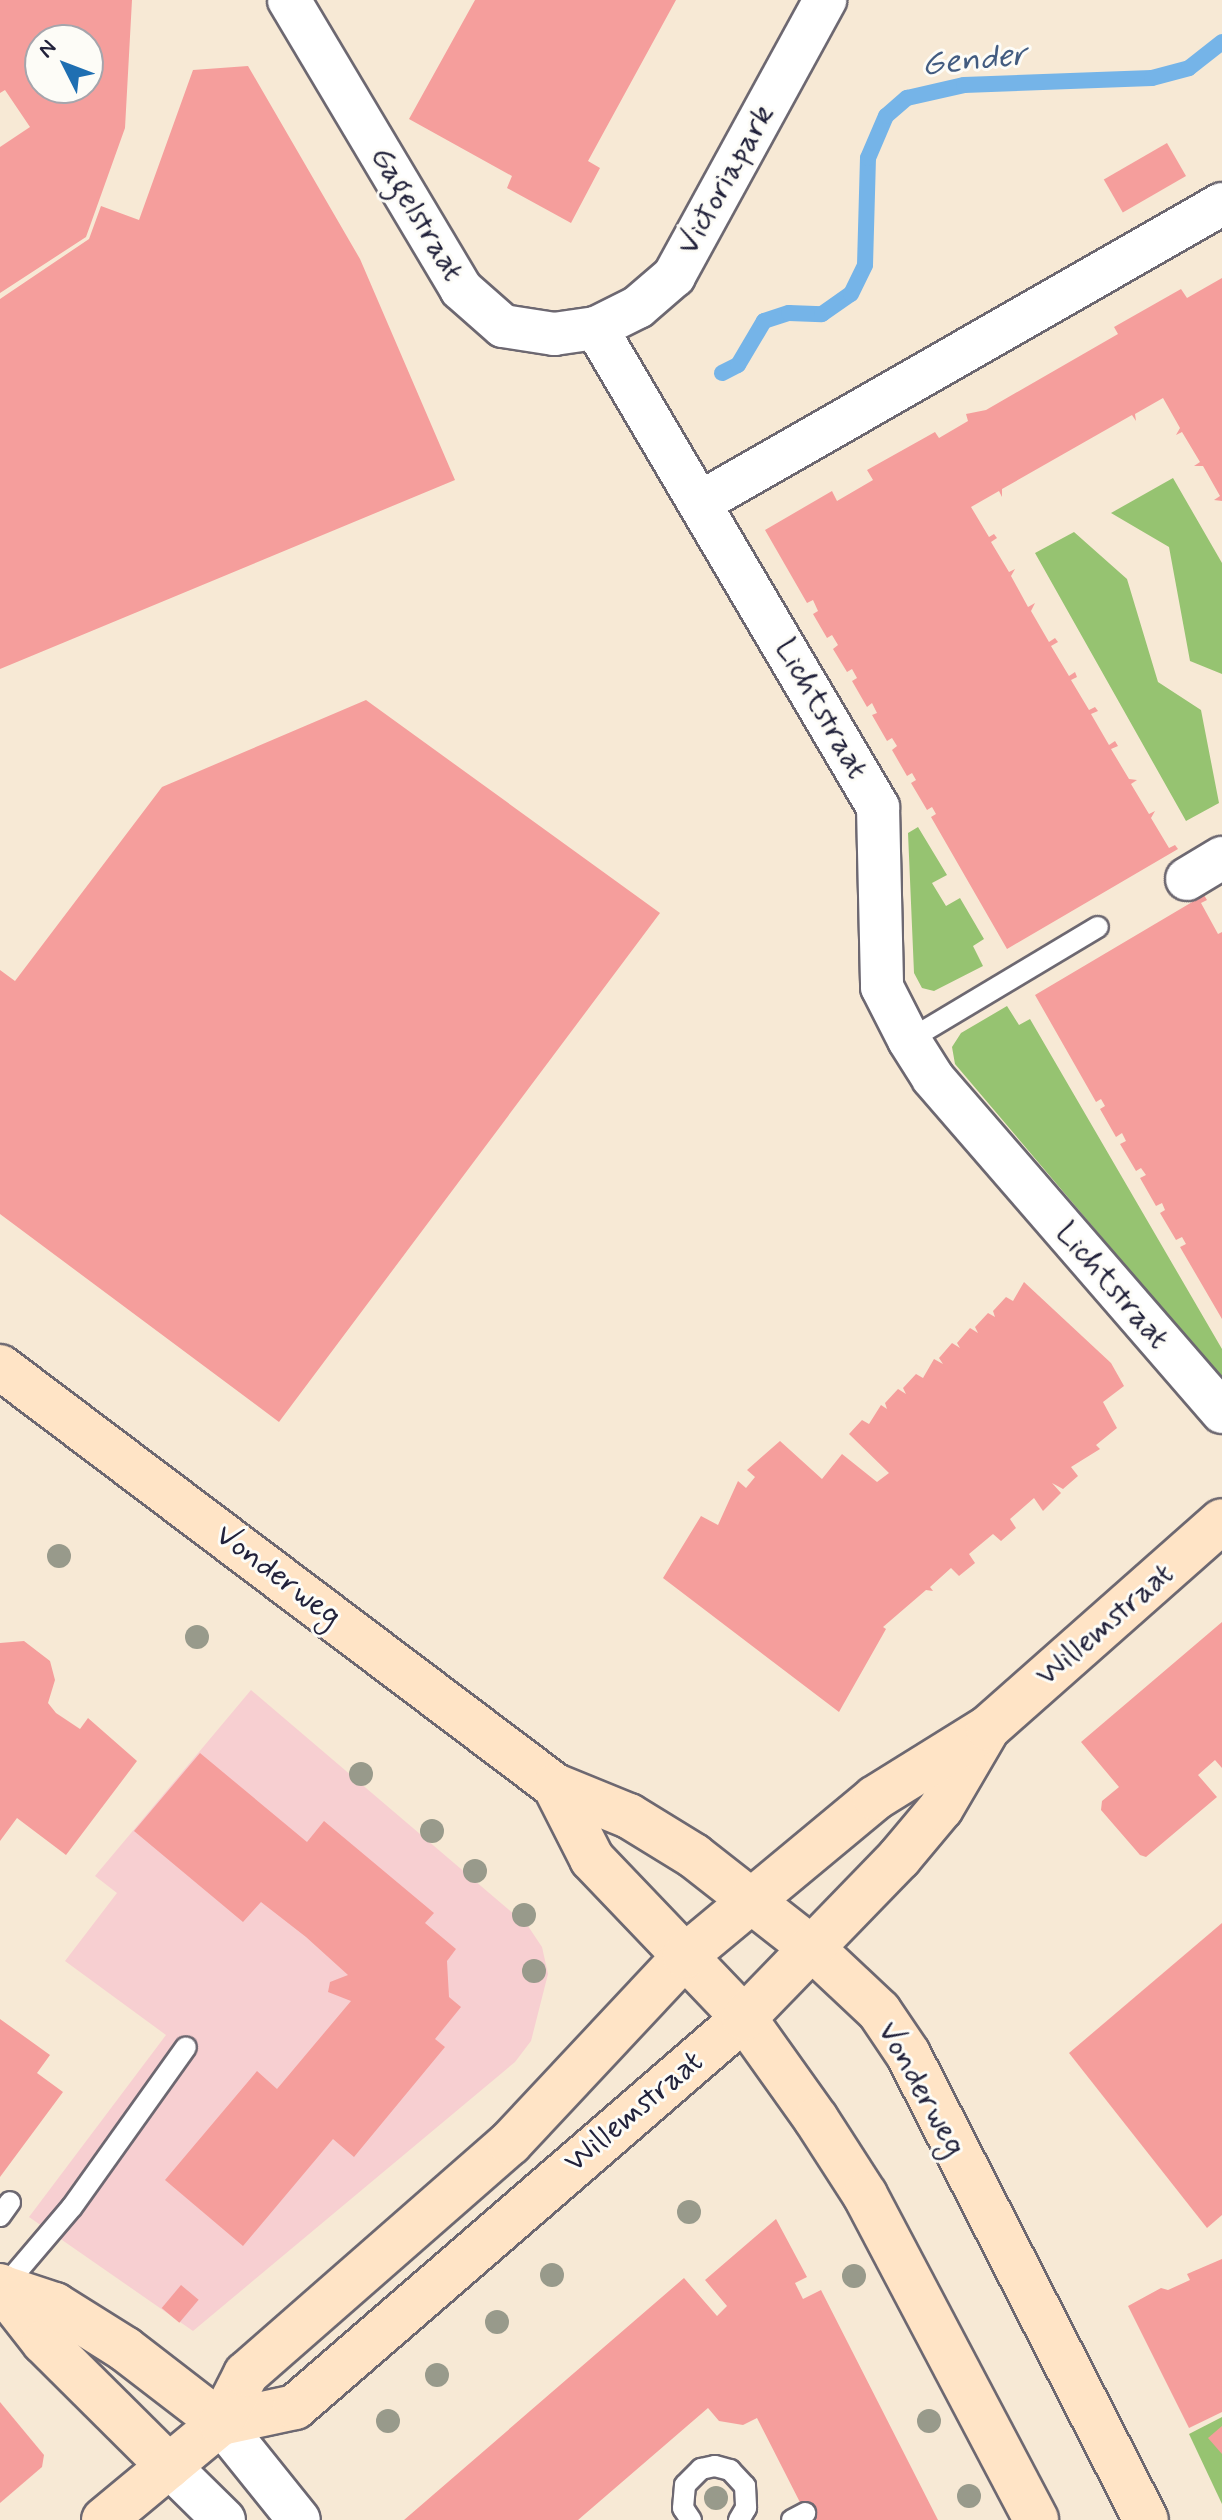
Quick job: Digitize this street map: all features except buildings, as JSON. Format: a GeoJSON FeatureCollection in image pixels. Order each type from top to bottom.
{"type":"FeatureCollection","features":[{"type":"Feature","properties":{"kind":"street","name":"Gagelstraat"},"geometry":{"type":"LineString","coordinates":[[289,0],[461,289],[503,326],[554,334],[596,328]]}},
{"type":"Feature","properties":{"kind":"street","name":"Victoriapark"},"geometry":{"type":"LineString","coordinates":[[596,328],[638,307],[674,276],[825,0]]}},
{"type":"Feature","properties":{"kind":"street"},"geometry":{"type":"LineString","coordinates":[[596,328],[701,502],[1222,204]]}},
{"type":"Feature","properties":{"kind":"street","name":"Lichtstraat"},"geometry":{"type":"LineString","coordinates":[[701,502],[878,807],[882,987],[909,1040],[943,1090],[1222,1412]]}},
{"type":"Feature","properties":{"kind":"street","name":"Vonderweg"},"geometry":{"type":"LineString","coordinates":[[0,1367],[555,1786],[629,1816],[751,1898],[814,1950],[879,2011],[908,2054],[1146,2520]]}},
{"type":"Feature","properties":{"kind":"street","name":"Willemstraat"},"geometry":{"type":"LineString","coordinates":[[104,2520],[221,2423],[246,2374],[510,2143],[685,1956],[875,1798],[988,1728],[1222,1521]]}},
{"type":"Feature","properties":{"kind":"street","name":"Willemstraat"},"geometry":{"type":"LineString","coordinates":[[221,2423],[295,2407],[744,2018],[814,1950],[941,1808],[988,1728]]}},
{"type":"Feature","properties":{"kind":"street","name":"Vonderweg"},"geometry":{"type":"LineString","coordinates":[[555,1786],[592,1859],[744,2018],[865,2195],[1036,2520]]}},
{"type":"Feature","properties":{"kind":"street"},"geometry":{"type":"LineString","coordinates":[[1,2287],[55,2305],[125,2349],[221,2423],[299,2520]]}},
{"type":"Feature","properties":{"kind":"street"},"geometry":{"type":"LineString","coordinates":[[1,2287],[44,2342],[224,2520]]}},
{"type":"Feature","properties":{"kind":"lane"},"geometry":{"type":"LineString","coordinates":[[909,1040],[1098,927]]}},
{"type":"Feature","properties":{"kind":"lane"},"geometry":{"type":"LineString","coordinates":[[1,2287],[72,2207],[186,2047]]}},
{"type":"Feature","properties":{"kind":"lane"},"geometry":{"type":"LineString","coordinates":[[691,2520],[683,2508],[685,2485],[701,2469],[715,2466],[736,2474],[745,2486],[746,2508],[739,2520]]}},
{"type":"Feature","properties":{"kind":"shaded area"},"geometry":{"type":"Polygon","coordinates":[[[251,1690],[528,1926],[542,1947],[548,1974],[531,2041],[515,2062],[193,2331],[29,2217],[166,2035],[65,1961],[117,1893],[95,1876],[251,1690]]]}},
{"type":"Feature","properties":{"kind":"green space"},"geometry":{"type":"Polygon","coordinates":[[[1173,478],[1222,563],[1222,674],[1190,661],[1169,547],[1111,513],[1173,478]]]}},
{"type":"Feature","properties":{"kind":"green space"},"geometry":{"type":"Polygon","coordinates":[[[1074,532],[1127,579],[1158,682],[1201,710],[1219,803],[1186,821],[1035,553],[1074,532]]]}},
{"type":"Feature","properties":{"kind":"green space"},"geometry":{"type":"Polygon","coordinates":[[[918,827],[947,875],[932,883],[946,906],[960,898],[984,939],[973,946],[983,966],[934,991],[922,988],[914,973],[908,833],[918,827]]]}},
{"type":"Feature","properties":{"kind":"green space"},"geometry":{"type":"Polygon","coordinates":[[[1007,1006],[1019,1025],[1030,1019],[1222,1349],[1222,1379],[955,1064],[952,1047],[961,1033],[1007,1006]]]}},
{"type":"Feature","properties":{"kind":"green space"},"geometry":{"type":"Polygon","coordinates":[[[1222,2417],[1222,2504],[1189,2434],[1222,2417]]]}},
{"type":"Feature","properties":{"kind":"waterway","name":"Gender"},"geometry":{"type":"LineString","coordinates":[[722,373],[738,365],[764,321],[789,313],[822,314],[851,294],[865,265],[868,158],[886,116],[907,98],[964,85],[1152,78],[1189,68],[1222,42]]}}]}
